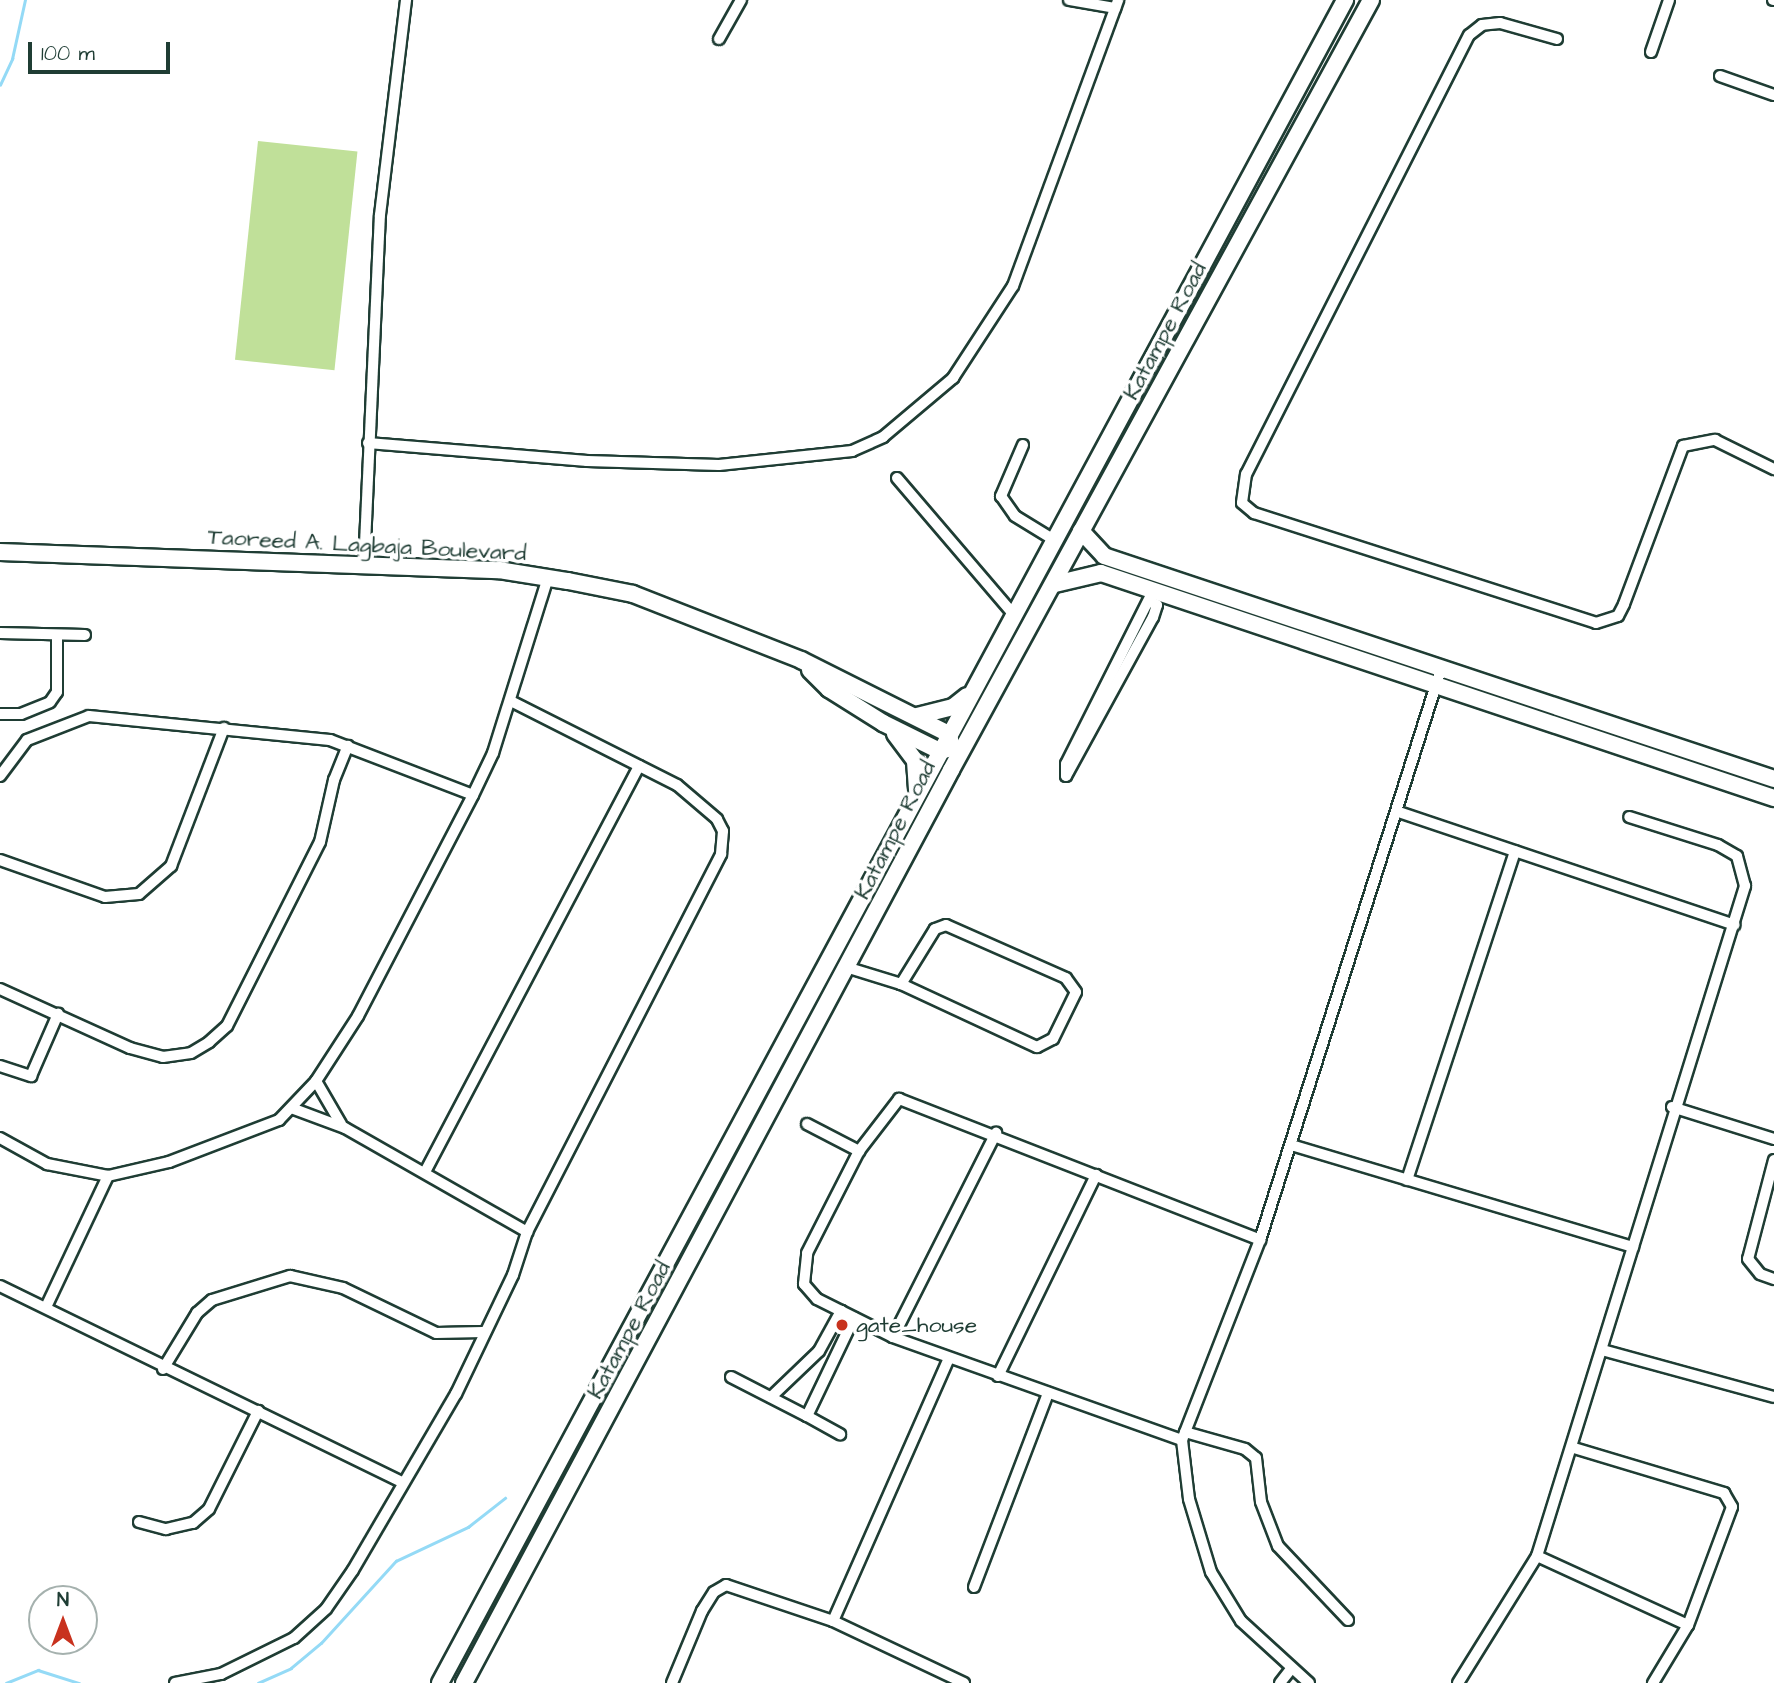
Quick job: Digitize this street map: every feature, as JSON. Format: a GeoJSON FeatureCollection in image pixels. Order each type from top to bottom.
{"type":"FeatureCollection","features":[{"type":"Feature","properties":{"kind":"main road","name":"Katampe Road"},"geometry":{"type":"LineString","coordinates":[[440,1683],[1345,0]]}},
{"type":"Feature","properties":{"kind":"main road","name":"Katampe Road"},"geometry":{"type":"LineString","coordinates":[[464,1683],[849,968],[951,770],[1055,584],[1081,531],[1371,0]]}},
{"type":"Feature","properties":{"kind":"main road"},"geometry":{"type":"LineString","coordinates":[[1233,210],[1251,220]]}},
{"type":"Feature","properties":{"kind":"main road"},"geometry":{"type":"LineString","coordinates":[[1081,531],[1104,556],[1774,779]]}},
{"type":"Feature","properties":{"kind":"main road","name":"Taoreed A. Lagbaja Boulevard"},"geometry":{"type":"LineString","coordinates":[[0,552],[499,570],[633,594],[801,660],[917,716],[947,744]]}},
{"type":"Feature","properties":{"kind":"main road"},"geometry":{"type":"LineString","coordinates":[[1055,584],[1093,572],[1152,595],[1437,685],[1774,798]]}},
{"type":"Feature","properties":{"kind":"main road","name":"Taoreed A. Lagbaja Boulevard"},"geometry":{"type":"LineString","coordinates":[[801,660],[829,689],[883,723],[947,744]]}},
{"type":"Feature","properties":{"kind":"main road"},"geometry":{"type":"LineString","coordinates":[[917,716],[953,707],[971,693]]}},
{"type":"Feature","properties":{"kind":"main road"},"geometry":{"type":"LineString","coordinates":[[883,723],[909,747],[917,793]]}},
{"type":"Feature","properties":{"kind":"main road"},"geometry":{"type":"LineString","coordinates":[[951,770],[947,744],[969,738]]}},
{"type":"Feature","properties":{"kind":"street"},"geometry":{"type":"LineString","coordinates":[[364,566],[380,215],[406,0]]}},
{"type":"Feature","properties":{"kind":"street"},"geometry":{"type":"LineString","coordinates":[[719,39],[741,0]]}},
{"type":"Feature","properties":{"kind":"street"},"geometry":{"type":"LineString","coordinates":[[368,443],[587,461],[719,465],[825,455],[883,437],[953,378],[1013,286],[1117,4],[1069,0]]}},
{"type":"Feature","properties":{"kind":"street"},"geometry":{"type":"LineString","coordinates":[[1651,52],[1669,0]]}},
{"type":"Feature","properties":{"kind":"street"},"geometry":{"type":"LineString","coordinates":[[1557,39],[1500,23],[1482,25],[1469,35],[1246,474],[1242,503],[1254,513],[1596,623],[1618,616],[1624,604],[1683,446],[1714,440],[1774,469]]}},
{"type":"Feature","properties":{"kind":"street"},"geometry":{"type":"LineString","coordinates":[[1720,76],[1774,95]]}},
{"type":"Feature","properties":{"kind":"street"},"geometry":{"type":"LineString","coordinates":[[1023,444],[1001,496],[1016,516],[1054,540]]}},
{"type":"Feature","properties":{"kind":"street"},"geometry":{"type":"LineString","coordinates":[[897,478],[1013,614]]}},
{"type":"Feature","properties":{"kind":"street"},"geometry":{"type":"LineString","coordinates":[[0,1138],[47,1164],[108,1176],[232,1140],[294,1109],[316,1081],[358,1016],[472,794],[511,701],[548,578]]}},
{"type":"Feature","properties":{"kind":"street"},"geometry":{"type":"LineString","coordinates":[[1097,714],[1066,764],[1066,776],[1143,625],[1157,607],[1152,595]]}},
{"type":"Feature","properties":{"kind":"street"},"geometry":{"type":"LineString","coordinates":[[0,633],[85,635]]}},
{"type":"Feature","properties":{"kind":"street"},"geometry":{"type":"LineString","coordinates":[[0,714],[37,709],[57,692],[57,635]]}},
{"type":"Feature","properties":{"kind":"street"},"geometry":{"type":"LineString","coordinates":[[1309,1683],[1241,1620],[1211,1572],[1189,1499],[1184,1436],[1260,1240],[1399,812],[1441,669]]}},
{"type":"Feature","properties":{"kind":"street"},"geometry":{"type":"LineString","coordinates":[[175,1683],[221,1674],[294,1638],[326,1609],[353,1570],[402,1482],[456,1394],[483,1332],[513,1275],[527,1232],[721,854],[723,831],[709,810],[639,766],[511,701]]}},
{"type":"Feature","properties":{"kind":"street"},"geometry":{"type":"LineString","coordinates":[[37,709],[56,726]]}},
{"type":"Feature","properties":{"kind":"street"},"geometry":{"type":"LineString","coordinates":[[0,776],[27,740],[56,726],[89,716],[224,728],[348,746],[472,794]]}},
{"type":"Feature","properties":{"kind":"street"},"geometry":{"type":"LineString","coordinates":[[0,860],[105,897],[139,894],[172,866],[224,728]]}},
{"type":"Feature","properties":{"kind":"street"},"geometry":{"type":"LineString","coordinates":[[0,989],[130,1048],[163,1057],[191,1053],[227,1026],[320,842],[334,780],[348,746]]}},
{"type":"Feature","properties":{"kind":"street"},"geometry":{"type":"LineString","coordinates":[[425,1172],[639,766]]}},
{"type":"Feature","properties":{"kind":"street"},"geometry":{"type":"LineString","coordinates":[[1399,812],[1735,925]]}},
{"type":"Feature","properties":{"kind":"street"},"geometry":{"type":"LineString","coordinates":[[1458,1683],[1537,1556],[1574,1448],[1672,1107],[1735,925],[1745,886],[1737,856],[1629,817]]}},
{"type":"Feature","properties":{"kind":"street"},"geometry":{"type":"LineString","coordinates":[[1407,1180],[1515,851]]}},
{"type":"Feature","properties":{"kind":"street"},"geometry":{"type":"LineString","coordinates":[[849,968],[901,984],[1037,1047],[1054,1039],[1076,992],[1066,978],[946,925],[934,929],[901,984]]}},
{"type":"Feature","properties":{"kind":"street"},"geometry":{"type":"LineString","coordinates":[[0,1066],[31,1076],[58,1014]]}},
{"type":"Feature","properties":{"kind":"street"},"geometry":{"type":"LineString","coordinates":[[316,1081],[345,1128]]}},
{"type":"Feature","properties":{"kind":"street"},"geometry":{"type":"LineString","coordinates":[[1260,1240],[996,1133],[899,1099],[859,1151],[812,1241],[803,1273],[812,1295],[893,1336],[1048,1393],[1184,1436],[1245,1449],[1256,1458],[1264,1517],[1278,1546],[1348,1620]]}},
{"type":"Feature","properties":{"kind":"street"},"geometry":{"type":"LineString","coordinates":[[1672,1107],[1774,1139]]}},
{"type":"Feature","properties":{"kind":"street"},"geometry":{"type":"LineString","coordinates":[[294,1109],[345,1128],[527,1232]]}},
{"type":"Feature","properties":{"kind":"street"},"geometry":{"type":"LineString","coordinates":[[807,1124],[859,1151]]}},
{"type":"Feature","properties":{"kind":"street"},"geometry":{"type":"LineString","coordinates":[[893,1336],[996,1133]]}},
{"type":"Feature","properties":{"kind":"street"},"geometry":{"type":"LineString","coordinates":[[1291,1145],[1633,1247]]}},
{"type":"Feature","properties":{"kind":"street"},"geometry":{"type":"LineString","coordinates":[[1774,1160],[1748,1259],[1760,1274],[1774,1279]]}},
{"type":"Feature","properties":{"kind":"street"},"geometry":{"type":"LineString","coordinates":[[998,1376],[1096,1175]]}},
{"type":"Feature","properties":{"kind":"street"},"geometry":{"type":"LineString","coordinates":[[46,1307],[108,1176]]}},
{"type":"Feature","properties":{"kind":"street"},"geometry":{"type":"LineString","coordinates":[[163,1368],[197,1313],[212,1300],[290,1276],[343,1288],[436,1334],[483,1332]]}},
{"type":"Feature","properties":{"kind":"street"},"geometry":{"type":"LineString","coordinates":[[0,1286],[163,1368],[402,1482]]}},
{"type":"Feature","properties":{"kind":"street"},"geometry":{"type":"LineString","coordinates":[[771,1397],[819,1351],[842,1311]]}},
{"type":"Feature","properties":{"kind":"street"},"geometry":{"type":"LineString","coordinates":[[807,1416],[854,1318]]}},
{"type":"Feature","properties":{"kind":"street"},"geometry":{"type":"LineString","coordinates":[[1602,1350],[1774,1397]]}},
{"type":"Feature","properties":{"kind":"street"},"geometry":{"type":"LineString","coordinates":[[819,1351],[834,1360]]}},
{"type":"Feature","properties":{"kind":"street"},"geometry":{"type":"LineString","coordinates":[[833,1621],[949,1358]]}},
{"type":"Feature","properties":{"kind":"street"},"geometry":{"type":"LineString","coordinates":[[731,1377],[840,1434]]}},
{"type":"Feature","properties":{"kind":"street"},"geometry":{"type":"LineString","coordinates":[[974,1587],[1048,1393]]}},
{"type":"Feature","properties":{"kind":"street"},"geometry":{"type":"LineString","coordinates":[[139,1522],[166,1529],[193,1524],[209,1509],[258,1411]]}},
{"type":"Feature","properties":{"kind":"street"},"geometry":{"type":"LineString","coordinates":[[1574,1448],[1709,1488],[1729,1499],[1730,1523],[1688,1625],[1653,1683]]}},
{"type":"Feature","properties":{"kind":"street"},"geometry":{"type":"LineString","coordinates":[[1537,1556],[1688,1625]]}},
{"type":"Feature","properties":{"kind":"street"},"geometry":{"type":"LineString","coordinates":[[672,1683],[702,1611],[714,1592],[726,1585],[833,1621],[964,1683]]}},
{"type":"Feature","properties":{"kind":"street"},"geometry":{"type":"LineString","coordinates":[[1280,1683],[1291,1669]]}},
{"type":"Feature","properties":{"kind":"green space"},"geometry":{"type":"Polygon","coordinates":[[[258,141],[357,151],[334,370],[235,360],[258,141]]]}},
{"type":"Feature","properties":{"kind":"waterway"},"geometry":{"type":"LineString","coordinates":[[0,85],[12,59],[25,0]]}},
{"type":"Feature","properties":{"kind":"waterway"},"geometry":{"type":"LineString","coordinates":[[258,1683],[291,1668],[321,1643],[396,1561],[468,1527],[505,1498]]}},
{"type":"Feature","properties":{"kind":"waterway"},"geometry":{"type":"LineString","coordinates":[[6,1683],[38,1670],[79,1683]]}},
{"type":"Feature","properties":{"kind":"place","name":"gate_house"},"geometry":{"type":"Point","coordinates":[842,1325]}}]}
